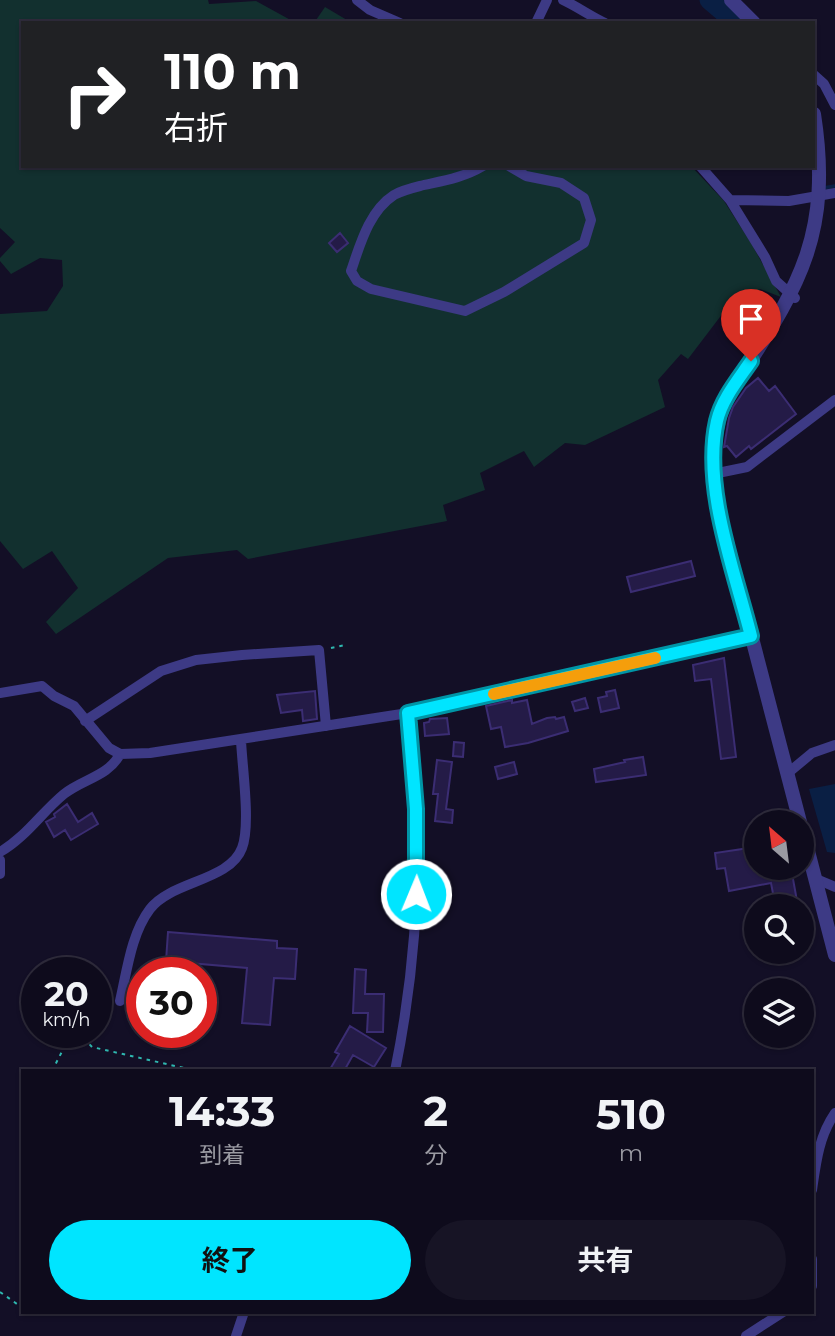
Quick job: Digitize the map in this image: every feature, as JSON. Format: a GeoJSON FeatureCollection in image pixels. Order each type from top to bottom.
{"type":"FeatureCollection","features":[{"type":"Feature","properties":{"kind":"street"},"geometry":{"type":"LineString","coordinates":[[357,0],[369,10],[395,21]]}},
{"type":"Feature","properties":{"kind":"street"},"geometry":{"type":"LineString","coordinates":[[537,21],[547,0]]}},
{"type":"Feature","properties":{"kind":"street"},"geometry":{"type":"LineString","coordinates":[[563,0],[600,21]]}},
{"type":"Feature","properties":{"kind":"street"},"geometry":{"type":"LineString","coordinates":[[731,0],[752,21]]}},
{"type":"Feature","properties":{"kind":"street"},"geometry":{"type":"LineString","coordinates":[[815,76],[824,84],[835,105]]}},
{"type":"Feature","properties":{"kind":"street"},"geometry":{"type":"LineString","coordinates":[[797,810],[717,504],[713,474],[717,421],[724,403],[795,298],[811,268],[825,229],[831,194],[815,118]]}},
{"type":"Feature","properties":{"kind":"street"},"geometry":{"type":"LineString","coordinates":[[479,168],[450,181],[421,186],[394,195],[373,217],[362,241],[351,271],[357,282],[372,289],[465,311],[503,292],[584,243],[592,220],[584,198],[561,183],[526,176],[512,168]]}},
{"type":"Feature","properties":{"kind":"street"},"geometry":{"type":"LineString","coordinates":[[702,168],[730,200],[765,257],[776,281],[795,298]]}},
{"type":"Feature","properties":{"kind":"street"},"geometry":{"type":"LineString","coordinates":[[730,200],[789,201],[831,194]]}},
{"type":"Feature","properties":{"kind":"street"},"geometry":{"type":"LineString","coordinates":[[713,474],[747,467],[835,400]]}},
{"type":"Feature","properties":{"kind":"street"},"geometry":{"type":"LineString","coordinates":[[0,693],[42,686],[54,696],[74,706],[109,748],[120,754],[174,751],[408,713],[751,636]]}},
{"type":"Feature","properties":{"kind":"street"},"geometry":{"type":"LineString","coordinates":[[85,721],[161,670],[196,660],[319,650],[326,726]]}},
{"type":"Feature","properties":{"kind":"street"},"geometry":{"type":"LineString","coordinates":[[395,1069],[404,1028],[415,943],[417,827],[408,713]]}},
{"type":"Feature","properties":{"kind":"street"},"geometry":{"type":"LineString","coordinates":[[120,1001],[139,928],[151,907],[177,889],[236,860],[243,846],[245,827],[241,740]]}},
{"type":"Feature","properties":{"kind":"street"},"geometry":{"type":"LineString","coordinates":[[788,773],[812,752],[835,745]]}},
{"type":"Feature","properties":{"kind":"street"},"geometry":{"type":"LineString","coordinates":[[0,852],[27,832],[65,793],[114,765],[120,754]]}},
{"type":"Feature","properties":{"kind":"street"},"geometry":{"type":"LineString","coordinates":[[0,860],[0,874]]}},
{"type":"Feature","properties":{"kind":"street"},"geometry":{"type":"LineString","coordinates":[[814,878],[835,887]]}},
{"type":"Feature","properties":{"kind":"street"},"geometry":{"type":"LineString","coordinates":[[814,878],[835,955]]}},
{"type":"Feature","properties":{"kind":"street"},"geometry":{"type":"LineString","coordinates":[[814,1176],[825,1128],[835,1113]]}},
{"type":"Feature","properties":{"kind":"street"},"geometry":{"type":"LineString","coordinates":[[236,1336],[243,1314]]}},
{"type":"Feature","properties":{"kind":"street"},"geometry":{"type":"LineString","coordinates":[[746,1336],[780,1314]]}},
{"type":"Feature","properties":{"kind":"path"},"geometry":{"type":"LineString","coordinates":[[319,650],[345,645]]}},
{"type":"Feature","properties":{"kind":"path"},"geometry":{"type":"LineString","coordinates":[[53,1069],[64,1048]]}},
{"type":"Feature","properties":{"kind":"path"},"geometry":{"type":"LineString","coordinates":[[96,1048],[188,1069]]}},
{"type":"Feature","properties":{"kind":"path"},"geometry":{"type":"LineString","coordinates":[[0,1292],[21,1305]]}},
{"type":"Feature","properties":{"kind":"green space"},"geometry":{"type":"Polygon","coordinates":[[[0,0],[208,0],[209,4],[256,1],[292,21],[21,21],[21,168],[693,168],[724,201],[781,297],[760,289],[746,302],[742,327],[723,313],[688,359],[681,354],[658,380],[665,407],[585,445],[565,443],[534,467],[524,451],[480,473],[485,490],[443,505],[447,521],[248,559],[237,550],[168,558],[56,634],[46,622],[78,588],[52,551],[23,569],[0,541],[0,314],[47,311],[63,286],[62,260],[40,258],[11,274],[0,258],[15,242],[0,228],[0,0]]]}},
{"type":"Feature","properties":{"kind":"green space"},"geometry":{"type":"Polygon","coordinates":[[[325,7],[349,21],[315,21],[325,7]]]}},
{"type":"Feature","properties":{"kind":"water"},"geometry":{"type":"Polygon","coordinates":[[[835,784],[835,853],[827,852],[809,789],[835,784]]]}},
{"type":"Feature","properties":{"kind":"building"},"geometry":{"type":"Polygon","coordinates":[[[340,233],[348,243],[337,252],[329,243],[340,233]]]}},
{"type":"Feature","properties":{"kind":"building"},"geometry":{"type":"Polygon","coordinates":[[[758,378],[769,391],[775,386],[796,414],[751,449],[749,446],[736,457],[727,446],[724,447],[729,418],[746,388],[758,378]]]}},
{"type":"Feature","properties":{"kind":"building"},"geometry":{"type":"Polygon","coordinates":[[[691,561],[695,576],[631,592],[627,577],[691,561]]]}},
{"type":"Feature","properties":{"kind":"building"},"geometry":{"type":"Polygon","coordinates":[[[724,658],[736,757],[721,759],[711,679],[695,681],[693,665],[724,658]]]}},
{"type":"Feature","properties":{"kind":"building"},"geometry":{"type":"Polygon","coordinates":[[[615,690],[619,708],[601,712],[598,698],[615,690]]]}},
{"type":"Feature","properties":{"kind":"building"},"geometry":{"type":"Polygon","coordinates":[[[315,691],[317,719],[303,721],[302,710],[281,713],[277,695],[315,691]]]}},
{"type":"Feature","properties":{"kind":"building"},"geometry":{"type":"Polygon","coordinates":[[[585,698],[588,708],[575,711],[572,702],[585,698]]]}},
{"type":"Feature","properties":{"kind":"building"},"geometry":{"type":"Polygon","coordinates":[[[512,700],[512,703],[527,700],[532,724],[547,718],[564,717],[568,731],[505,747],[501,727],[491,729],[486,706],[512,700]]]}},
{"type":"Feature","properties":{"kind":"building"},"geometry":{"type":"Polygon","coordinates":[[[447,718],[449,734],[425,736],[424,723],[430,719],[447,718]]]}},
{"type":"Feature","properties":{"kind":"building"},"geometry":{"type":"Polygon","coordinates":[[[454,742],[464,743],[463,757],[453,756],[454,742]]]}},
{"type":"Feature","properties":{"kind":"building"},"geometry":{"type":"Polygon","coordinates":[[[643,757],[646,775],[596,782],[594,769],[643,757]]]}},
{"type":"Feature","properties":{"kind":"building"},"geometry":{"type":"Polygon","coordinates":[[[437,760],[452,762],[446,809],[453,810],[452,823],[435,821],[438,794],[433,794],[437,760]]]}},
{"type":"Feature","properties":{"kind":"building"},"geometry":{"type":"Polygon","coordinates":[[[514,762],[517,774],[498,779],[495,767],[514,762]]]}},
{"type":"Feature","properties":{"kind":"building"},"geometry":{"type":"Polygon","coordinates":[[[67,804],[78,822],[92,813],[98,824],[71,840],[65,830],[54,837],[46,822],[67,804]]]}},
{"type":"Feature","properties":{"kind":"building"},"geometry":{"type":"Polygon","coordinates":[[[744,849],[744,880],[793,880],[796,894],[773,894],[771,883],[729,891],[725,868],[717,869],[715,853],[744,849]]]}},
{"type":"Feature","properties":{"kind":"building"},"geometry":{"type":"Polygon","coordinates":[[[168,932],[277,941],[277,948],[297,949],[295,979],[274,978],[270,1025],[242,1023],[247,968],[217,965],[217,957],[166,957],[168,932]]]}},
{"type":"Feature","properties":{"kind":"building"},"geometry":{"type":"Polygon","coordinates":[[[355,969],[366,970],[365,994],[384,994],[383,1032],[367,1032],[368,1013],[353,1013],[355,969]]]}},
{"type":"Feature","properties":{"kind":"building"},"geometry":{"type":"Polygon","coordinates":[[[350,1026],[386,1048],[374,1067],[353,1055],[345,1069],[330,1069],[339,1054],[335,1052],[350,1026]]]}},
{"type":"Feature","properties":{"kind":"waterway"},"geometry":{"type":"LineString","coordinates":[[709,0],[734,21]]}},
{"type":"Feature","properties":{"kind":"waterway"},"geometry":{"type":"LineString","coordinates":[[823,188],[835,186]]}},
{"type":"Feature","properties":{"kind":"slow traffic"},"geometry":{"type":"LineString","coordinates":[[494,694],[655,658]]}},
{"type":"Feature","properties":{"kind":"route"},"geometry":{"type":"LineString","coordinates":[[416,894],[417,827],[408,713],[751,636],[717,504],[713,474],[717,421],[724,403],[751,361]]}}]}
